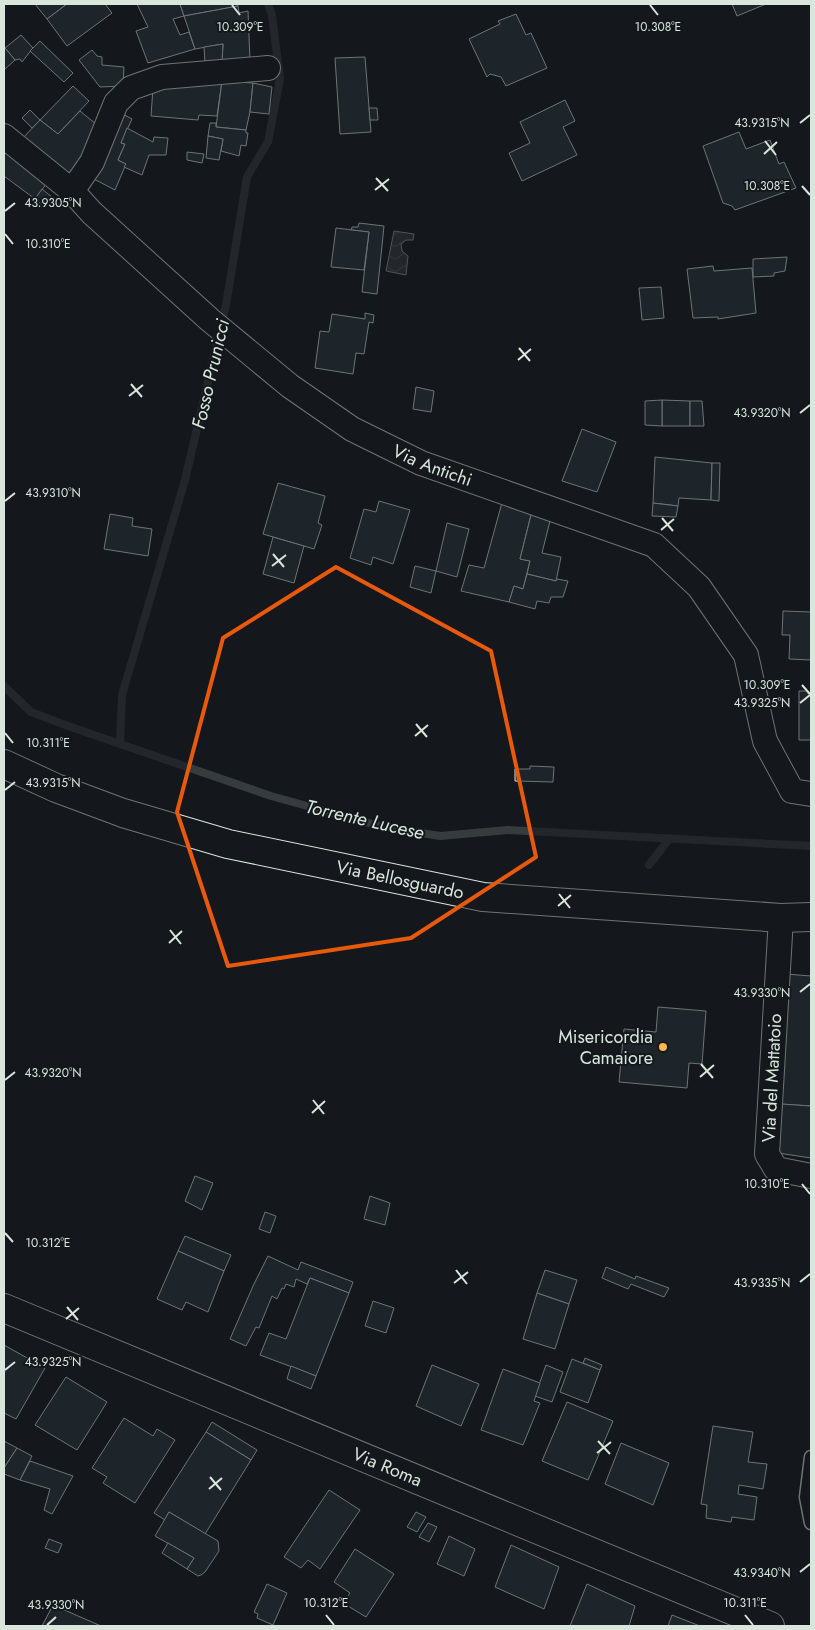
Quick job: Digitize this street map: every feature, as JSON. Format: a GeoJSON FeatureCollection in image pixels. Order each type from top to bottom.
{"type":"FeatureCollection","features":[{"type":"Feature","properties":{"kind":"main road","name":"Via Bellosguardo"},"geometry":{"type":"LineString","coordinates":[[4,764],[56,788],[124,813],[228,844],[483,897],[781,918],[811,917]]}},
{"type":"Feature","properties":{"kind":"main road","name":"Via Roma"},"geometry":{"type":"LineString","coordinates":[[4,1308],[770,1626]]}},
{"type":"Feature","properties":{"kind":"street"},"geometry":{"type":"LineString","coordinates":[[72,191],[92,162],[116,103],[131,88],[162,77],[268,68]]}},
{"type":"Feature","properties":{"kind":"street","name":"Via Antichi"},"geometry":{"type":"LineString","coordinates":[[4,136],[72,191],[92,213],[210,320],[290,386],[352,429],[421,463],[654,545],[699,587],[746,655],[765,741],[792,791],[811,794]]}},
{"type":"Feature","properties":{"kind":"street","name":"Via del Mattatoio"},"geometry":{"type":"LineString","coordinates":[[781,918],[767,1154],[776,1169],[811,1176]]}},
{"type":"Feature","properties":{"kind":"lane"},"geometry":{"type":"LineString","coordinates":[[811,1457],[806,1497],[811,1523]]}},
{"type":"Feature","properties":{"kind":"highlighted area"},"geometry":{"type":"Polygon","coordinates":[[[336,567],[491,651],[536,857],[411,938],[228,966],[177,812],[223,638],[336,567]]]}},
{"type":"Feature","properties":{"kind":"water"},"geometry":{"type":"Polygon","coordinates":[[[394,231],[414,234],[413,240],[406,240],[401,244],[402,251],[408,256],[406,275],[386,271],[394,231]]]}},
{"type":"Feature","properties":{"kind":"building"},"geometry":{"type":"Polygon","coordinates":[[[35,4],[67,4],[47,19],[35,4]]]}},
{"type":"Feature","properties":{"kind":"building"},"geometry":{"type":"Polygon","coordinates":[[[67,4],[105,4],[112,13],[67,46],[47,19],[67,4]]]}},
{"type":"Feature","properties":{"kind":"building"},"geometry":{"type":"Polygon","coordinates":[[[137,4],[180,4],[184,16],[173,19],[180,35],[189,32],[195,49],[148,63],[136,31],[148,27],[137,4]]]}},
{"type":"Feature","properties":{"kind":"building"},"geometry":{"type":"Polygon","coordinates":[[[180,4],[238,4],[238,6],[184,16],[180,4]]]}},
{"type":"Feature","properties":{"kind":"building"},"geometry":{"type":"Polygon","coordinates":[[[732,4],[766,4],[737,16],[732,4]]]}},
{"type":"Feature","properties":{"kind":"building"},"geometry":{"type":"Polygon","coordinates":[[[238,6],[239,13],[248,11],[250,61],[222,62],[223,44],[195,49],[184,16],[238,6]]]}},
{"type":"Feature","properties":{"kind":"building"},"geometry":{"type":"Polygon","coordinates":[[[516,14],[526,35],[531,33],[547,68],[506,86],[501,77],[490,74],[487,77],[469,39],[500,24],[498,21],[516,14]]]}},
{"type":"Feature","properties":{"kind":"building"},"geometry":{"type":"Polygon","coordinates":[[[21,35],[33,48],[22,62],[20,59],[15,60],[5,48],[21,35]]]}},
{"type":"Feature","properties":{"kind":"building"},"geometry":{"type":"Polygon","coordinates":[[[40,41],[73,73],[64,82],[30,51],[40,41]]]}},
{"type":"Feature","properties":{"kind":"building"},"geometry":{"type":"Polygon","coordinates":[[[223,44],[222,62],[205,63],[204,47],[223,44]]]}},
{"type":"Feature","properties":{"kind":"building"},"geometry":{"type":"Polygon","coordinates":[[[4,49],[15,60],[4,70],[4,49]]]}},
{"type":"Feature","properties":{"kind":"building"},"geometry":{"type":"Polygon","coordinates":[[[92,50],[97,56],[102,57],[102,65],[124,67],[123,86],[100,87],[79,60],[92,50]]]}},
{"type":"Feature","properties":{"kind":"building"},"geometry":{"type":"Polygon","coordinates":[[[365,57],[371,132],[340,134],[335,58],[365,57]]]}},
{"type":"Feature","properties":{"kind":"building"},"geometry":{"type":"Polygon","coordinates":[[[175,80],[222,81],[217,116],[199,115],[198,120],[151,116],[153,88],[174,88],[175,80]]]}},
{"type":"Feature","properties":{"kind":"building"},"geometry":{"type":"Polygon","coordinates":[[[222,81],[253,83],[246,130],[216,127],[222,81]]]}},
{"type":"Feature","properties":{"kind":"building"},"geometry":{"type":"Polygon","coordinates":[[[253,83],[272,87],[269,114],[250,112],[253,83]]]}},
{"type":"Feature","properties":{"kind":"building"},"geometry":{"type":"Polygon","coordinates":[[[73,86],[89,101],[58,134],[40,120],[73,86]]]}},
{"type":"Feature","properties":{"kind":"building"},"geometry":{"type":"Polygon","coordinates":[[[565,100],[575,121],[563,127],[577,155],[522,181],[509,153],[530,143],[520,122],[565,100]]]}},
{"type":"Feature","properties":{"kind":"building"},"geometry":{"type":"Polygon","coordinates":[[[369,108],[377,108],[378,120],[370,120],[369,108]]]}},
{"type":"Feature","properties":{"kind":"building"},"geometry":{"type":"Polygon","coordinates":[[[30,110],[40,120],[32,128],[22,118],[30,110]]]}},
{"type":"Feature","properties":{"kind":"building"},"geometry":{"type":"Polygon","coordinates":[[[80,111],[102,129],[69,182],[20,141],[40,120],[58,134],[80,111]]]}},
{"type":"Feature","properties":{"kind":"building"},"geometry":{"type":"Polygon","coordinates":[[[117,111],[132,119],[121,143],[125,144],[118,160],[126,164],[115,190],[90,177],[117,111]]]}},
{"type":"Feature","properties":{"kind":"building"},"geometry":{"type":"Polygon","coordinates":[[[210,123],[216,123],[216,127],[246,130],[246,133],[248,133],[246,146],[241,145],[239,156],[221,151],[223,139],[208,136],[210,123]]]}},
{"type":"Feature","properties":{"kind":"building"},"geometry":{"type":"Polygon","coordinates":[[[127,128],[153,142],[154,137],[168,138],[166,155],[149,155],[142,175],[124,167],[126,164],[118,160],[125,144],[121,143],[127,128]]]}},
{"type":"Feature","properties":{"kind":"building"},"geometry":{"type":"Polygon","coordinates":[[[739,132],[746,149],[770,140],[779,164],[784,162],[796,188],[735,210],[732,206],[723,203],[703,146],[739,132]]]}},
{"type":"Feature","properties":{"kind":"building"},"geometry":{"type":"Polygon","coordinates":[[[208,136],[223,139],[219,160],[206,158],[208,136]]]}},
{"type":"Feature","properties":{"kind":"building"},"geometry":{"type":"Polygon","coordinates":[[[4,149],[50,179],[35,199],[4,176],[4,149]]]}},
{"type":"Feature","properties":{"kind":"building"},"geometry":{"type":"Polygon","coordinates":[[[187,152],[204,154],[202,163],[187,160],[187,152]]]}},
{"type":"Feature","properties":{"kind":"building"},"geometry":{"type":"Polygon","coordinates":[[[42,189],[53,198],[44,207],[35,199],[42,189]]]}},
{"type":"Feature","properties":{"kind":"building"},"geometry":{"type":"Polygon","coordinates":[[[359,223],[384,226],[377,294],[362,292],[369,232],[351,230],[352,227],[358,227],[359,223]]]}},
{"type":"Feature","properties":{"kind":"building"},"geometry":{"type":"Polygon","coordinates":[[[336,228],[369,232],[364,270],[331,267],[336,228]]]}},
{"type":"Feature","properties":{"kind":"building"},"geometry":{"type":"Polygon","coordinates":[[[787,257],[785,271],[774,273],[774,276],[753,277],[753,259],[787,257]]]}},
{"type":"Feature","properties":{"kind":"building"},"geometry":{"type":"Polygon","coordinates":[[[713,266],[714,271],[752,268],[756,313],[718,319],[718,317],[693,318],[687,269],[713,266]]]}},
{"type":"Feature","properties":{"kind":"building"},"geometry":{"type":"Polygon","coordinates":[[[661,287],[664,318],[642,320],[639,288],[661,287]]]}},
{"type":"Feature","properties":{"kind":"building"},"geometry":{"type":"Polygon","coordinates":[[[365,313],[374,315],[373,323],[369,322],[364,354],[356,353],[353,374],[315,368],[320,331],[329,332],[332,314],[365,319],[365,313]]]}},
{"type":"Feature","properties":{"kind":"building"},"geometry":{"type":"Polygon","coordinates":[[[416,387],[434,391],[431,412],[413,409],[416,387]]]}},
{"type":"Feature","properties":{"kind":"building"},"geometry":{"type":"Polygon","coordinates":[[[662,400],[690,401],[690,426],[662,426],[662,400]]]}},
{"type":"Feature","properties":{"kind":"building"},"geometry":{"type":"Polygon","coordinates":[[[662,400],[662,426],[645,425],[645,401],[662,400]]]}},
{"type":"Feature","properties":{"kind":"building"},"geometry":{"type":"Polygon","coordinates":[[[690,401],[702,401],[704,426],[690,426],[690,401]]]}},
{"type":"Feature","properties":{"kind":"building"},"geometry":{"type":"Polygon","coordinates":[[[582,429],[616,442],[597,492],[562,481],[582,429]]]}},
{"type":"Feature","properties":{"kind":"building"},"geometry":{"type":"Polygon","coordinates":[[[655,457],[712,463],[711,500],[679,498],[678,506],[653,503],[655,457]]]}},
{"type":"Feature","properties":{"kind":"building"},"geometry":{"type":"Polygon","coordinates":[[[712,463],[720,463],[719,501],[711,500],[712,463]]]}},
{"type":"Feature","properties":{"kind":"building"},"geometry":{"type":"Polygon","coordinates":[[[278,483],[325,496],[318,523],[322,525],[314,549],[263,534],[278,483]]]}},
{"type":"Feature","properties":{"kind":"building"},"geometry":{"type":"Polygon","coordinates":[[[503,499],[533,507],[520,559],[530,561],[523,589],[514,586],[509,602],[461,591],[469,565],[484,568],[503,499]]]}},
{"type":"Feature","properties":{"kind":"building"},"geometry":{"type":"Polygon","coordinates":[[[379,501],[410,510],[393,564],[373,557],[371,565],[350,558],[364,509],[376,512],[379,501]]]}},
{"type":"Feature","properties":{"kind":"building"},"geometry":{"type":"Polygon","coordinates":[[[653,503],[678,506],[676,517],[652,516],[653,503]]]}},
{"type":"Feature","properties":{"kind":"building"},"geometry":{"type":"Polygon","coordinates":[[[533,507],[552,513],[542,553],[561,557],[556,581],[527,574],[530,561],[520,559],[533,507]]]}},
{"type":"Feature","properties":{"kind":"building"},"geometry":{"type":"Polygon","coordinates":[[[110,514],[133,518],[132,526],[152,529],[148,556],[104,549],[110,514]]]}},
{"type":"Feature","properties":{"kind":"building"},"geometry":{"type":"Polygon","coordinates":[[[447,523],[469,529],[457,577],[436,571],[447,523]]]}},
{"type":"Feature","properties":{"kind":"building"},"geometry":{"type":"Polygon","coordinates":[[[273,537],[304,546],[294,583],[263,574],[273,537]]]}},
{"type":"Feature","properties":{"kind":"building"},"geometry":{"type":"Polygon","coordinates":[[[415,566],[436,571],[431,593],[410,587],[415,566]]]}},
{"type":"Feature","properties":{"kind":"building"},"geometry":{"type":"Polygon","coordinates":[[[527,574],[556,581],[557,579],[568,581],[563,597],[551,597],[549,603],[537,601],[535,609],[509,602],[514,586],[523,589],[527,574]]]}},
{"type":"Feature","properties":{"kind":"building"},"geometry":{"type":"Polygon","coordinates":[[[783,611],[811,612],[811,660],[789,659],[790,635],[782,635],[783,611]]]}},
{"type":"Feature","properties":{"kind":"building"},"geometry":{"type":"Polygon","coordinates":[[[799,691],[808,691],[808,694],[811,694],[811,740],[799,740],[799,691]]]}},
{"type":"Feature","properties":{"kind":"building"},"geometry":{"type":"Polygon","coordinates":[[[530,766],[554,767],[553,782],[515,781],[515,769],[530,769],[530,766]]]}},
{"type":"Feature","properties":{"kind":"building"},"geometry":{"type":"Polygon","coordinates":[[[786,974],[811,976],[811,1106],[778,1104],[786,974]]]}},
{"type":"Feature","properties":{"kind":"building","name":"Misericordia Camaiore"},"geometry":{"type":"Polygon","coordinates":[[[658,1007],[706,1011],[702,1064],[689,1063],[687,1088],[619,1082],[624,1029],[656,1032],[658,1007]]]}},
{"type":"Feature","properties":{"kind":"building"},"geometry":{"type":"Polygon","coordinates":[[[782,1104],[811,1106],[811,1158],[778,1153],[782,1104]]]}},
{"type":"Feature","properties":{"kind":"building"},"geometry":{"type":"Polygon","coordinates":[[[195,1176],[213,1183],[202,1210],[185,1201],[195,1176]]]}},
{"type":"Feature","properties":{"kind":"building"},"geometry":{"type":"Polygon","coordinates":[[[370,1196],[390,1203],[385,1225],[364,1219],[370,1196]]]}},
{"type":"Feature","properties":{"kind":"building"},"geometry":{"type":"Polygon","coordinates":[[[265,1212],[276,1216],[270,1233],[259,1229],[265,1212]]]}},
{"type":"Feature","properties":{"kind":"building"},"geometry":{"type":"Polygon","coordinates":[[[185,1236],[231,1255],[224,1271],[178,1251],[185,1236]]]}},
{"type":"Feature","properties":{"kind":"building"},"geometry":{"type":"Polygon","coordinates":[[[178,1251],[224,1271],[208,1312],[186,1302],[182,1310],[157,1299],[178,1251]]]}},
{"type":"Feature","properties":{"kind":"building"},"geometry":{"type":"Polygon","coordinates":[[[268,1256],[298,1270],[301,1262],[353,1282],[349,1293],[310,1278],[307,1284],[296,1279],[294,1287],[286,1284],[277,1299],[272,1296],[259,1328],[256,1327],[246,1346],[230,1339],[268,1256]]]}},
{"type":"Feature","properties":{"kind":"building"},"geometry":{"type":"Polygon","coordinates":[[[606,1267],[635,1279],[636,1276],[669,1288],[664,1297],[631,1284],[628,1289],[602,1278],[606,1267]]]}},
{"type":"Feature","properties":{"kind":"building"},"geometry":{"type":"Polygon","coordinates":[[[545,1270],[577,1280],[569,1304],[537,1293],[545,1270]]]}},
{"type":"Feature","properties":{"kind":"building"},"geometry":{"type":"Polygon","coordinates":[[[310,1278],[349,1293],[316,1376],[260,1355],[269,1333],[286,1339],[310,1278]]]}},
{"type":"Feature","properties":{"kind":"building"},"geometry":{"type":"Polygon","coordinates":[[[537,1293],[569,1304],[555,1349],[523,1339],[537,1293]]]}},
{"type":"Feature","properties":{"kind":"building"},"geometry":{"type":"Polygon","coordinates":[[[373,1301],[394,1308],[386,1333],[365,1326],[373,1301]]]}},
{"type":"Feature","properties":{"kind":"building"},"geometry":{"type":"Polygon","coordinates":[[[4,1345],[45,1368],[16,1419],[4,1413],[4,1345]]]}},
{"type":"Feature","properties":{"kind":"building"},"geometry":{"type":"Polygon","coordinates":[[[585,1358],[602,1365],[600,1370],[583,1363],[585,1358]]]}},
{"type":"Feature","properties":{"kind":"building"},"geometry":{"type":"Polygon","coordinates":[[[572,1359],[600,1370],[588,1403],[560,1392],[572,1359]]]}},
{"type":"Feature","properties":{"kind":"building"},"geometry":{"type":"Polygon","coordinates":[[[432,1365],[479,1384],[461,1426],[416,1406],[432,1365]]]}},
{"type":"Feature","properties":{"kind":"building"},"geometry":{"type":"Polygon","coordinates":[[[546,1365],[563,1372],[552,1402],[535,1396],[546,1365]]]}},
{"type":"Feature","properties":{"kind":"building"},"geometry":{"type":"Polygon","coordinates":[[[291,1366],[316,1376],[311,1389],[287,1379],[291,1366]]]}},
{"type":"Feature","properties":{"kind":"building"},"geometry":{"type":"Polygon","coordinates":[[[503,1369],[540,1383],[534,1401],[540,1403],[523,1445],[481,1430],[503,1369]]]}},
{"type":"Feature","properties":{"kind":"building"},"geometry":{"type":"Polygon","coordinates":[[[66,1377],[107,1402],[77,1450],[35,1425],[66,1377]]]}},
{"type":"Feature","properties":{"kind":"building"},"geometry":{"type":"Polygon","coordinates":[[[567,1402],[613,1421],[588,1480],[542,1461],[567,1402]]]}},
{"type":"Feature","properties":{"kind":"building"},"geometry":{"type":"Polygon","coordinates":[[[124,1418],[153,1436],[157,1429],[175,1440],[135,1503],[103,1483],[107,1477],[92,1468],[124,1418]]]}},
{"type":"Feature","properties":{"kind":"building"},"geometry":{"type":"Polygon","coordinates":[[[212,1422],[257,1450],[251,1460],[206,1432],[212,1422]]]}},
{"type":"Feature","properties":{"kind":"building"},"geometry":{"type":"Polygon","coordinates":[[[713,1426],[753,1432],[748,1462],[767,1464],[763,1489],[739,1485],[738,1494],[757,1497],[754,1520],[732,1517],[731,1522],[706,1518],[707,1505],[701,1504],[713,1426]]]}},
{"type":"Feature","properties":{"kind":"building"},"geometry":{"type":"Polygon","coordinates":[[[206,1432],[251,1460],[205,1534],[169,1512],[165,1520],[154,1513],[206,1432]]]}},
{"type":"Feature","properties":{"kind":"building"},"geometry":{"type":"Polygon","coordinates":[[[4,1441],[17,1448],[4,1468],[4,1441]]]}},
{"type":"Feature","properties":{"kind":"building"},"geometry":{"type":"Polygon","coordinates":[[[621,1443],[669,1463],[653,1505],[605,1484],[621,1443]]]}},
{"type":"Feature","properties":{"kind":"building"},"geometry":{"type":"Polygon","coordinates":[[[17,1448],[32,1456],[20,1480],[4,1474],[4,1468],[17,1448]]]}},
{"type":"Feature","properties":{"kind":"building"},"geometry":{"type":"Polygon","coordinates":[[[30,1461],[73,1476],[52,1514],[44,1510],[50,1489],[20,1480],[30,1461]]]}},
{"type":"Feature","properties":{"kind":"building"},"geometry":{"type":"Polygon","coordinates":[[[329,1490],[360,1510],[320,1569],[308,1560],[301,1568],[284,1557],[329,1490]]]}},
{"type":"Feature","properties":{"kind":"building"},"geometry":{"type":"Polygon","coordinates":[[[169,1512],[218,1541],[219,1551],[201,1575],[198,1576],[187,1569],[194,1558],[155,1536],[169,1512]]]}},
{"type":"Feature","properties":{"kind":"building"},"geometry":{"type":"Polygon","coordinates":[[[416,1512],[426,1517],[417,1532],[407,1527],[416,1512]]]}},
{"type":"Feature","properties":{"kind":"building"},"geometry":{"type":"Polygon","coordinates":[[[428,1523],[437,1527],[429,1542],[419,1537],[428,1523]]]}},
{"type":"Feature","properties":{"kind":"building"},"geometry":{"type":"Polygon","coordinates":[[[449,1536],[475,1549],[464,1576],[437,1564],[449,1536]]]}},
{"type":"Feature","properties":{"kind":"building"},"geometry":{"type":"Polygon","coordinates":[[[49,1539],[62,1544],[58,1553],[45,1548],[49,1539]]]}},
{"type":"Feature","properties":{"kind":"building"},"geometry":{"type":"Polygon","coordinates":[[[168,1543],[194,1558],[187,1569],[162,1553],[168,1543]]]}},
{"type":"Feature","properties":{"kind":"building"},"geometry":{"type":"Polygon","coordinates":[[[511,1545],[559,1567],[544,1609],[495,1587],[511,1545]]]}},
{"type":"Feature","properties":{"kind":"building"},"geometry":{"type":"Polygon","coordinates":[[[355,1549],[394,1574],[366,1617],[343,1603],[350,1593],[334,1582],[355,1549]]]}},
{"type":"Feature","properties":{"kind":"building"},"geometry":{"type":"Polygon","coordinates":[[[267,1584],[287,1593],[273,1625],[257,1618],[258,1614],[254,1612],[267,1584]]]}},
{"type":"Feature","properties":{"kind":"building"},"geometry":{"type":"Polygon","coordinates":[[[587,1584],[635,1606],[629,1626],[570,1626],[587,1584]]]}},
{"type":"Feature","properties":{"kind":"building"},"geometry":{"type":"Polygon","coordinates":[[[53,1605],[101,1626],[42,1626],[53,1605]]]}},
{"type":"Feature","properties":{"kind":"building"},"geometry":{"type":"Polygon","coordinates":[[[672,1615],[700,1626],[668,1626],[672,1615]]]}},
{"type":"Feature","properties":{"kind":"waterway","name":"Fosso Prunicci"},"geometry":{"type":"LineString","coordinates":[[120,744],[122,695],[185,480],[226,305],[247,177],[268,142],[280,79],[272,15],[268,4]]}},
{"type":"Feature","properties":{"kind":"waterway","name":"Torrente Lucese"},"geometry":{"type":"LineString","coordinates":[[4,686],[31,712],[68,726],[271,796],[383,827],[440,836],[508,830],[811,846]]}},
{"type":"Feature","properties":{"kind":"waterway"},"geometry":{"type":"LineString","coordinates":[[649,865],[669,839]]}},
{"type":"Feature","properties":{"kind":"place","name":"Misericordia Camaiore"},"geometry":{"type":"Point","coordinates":[663,1047]}}]}
